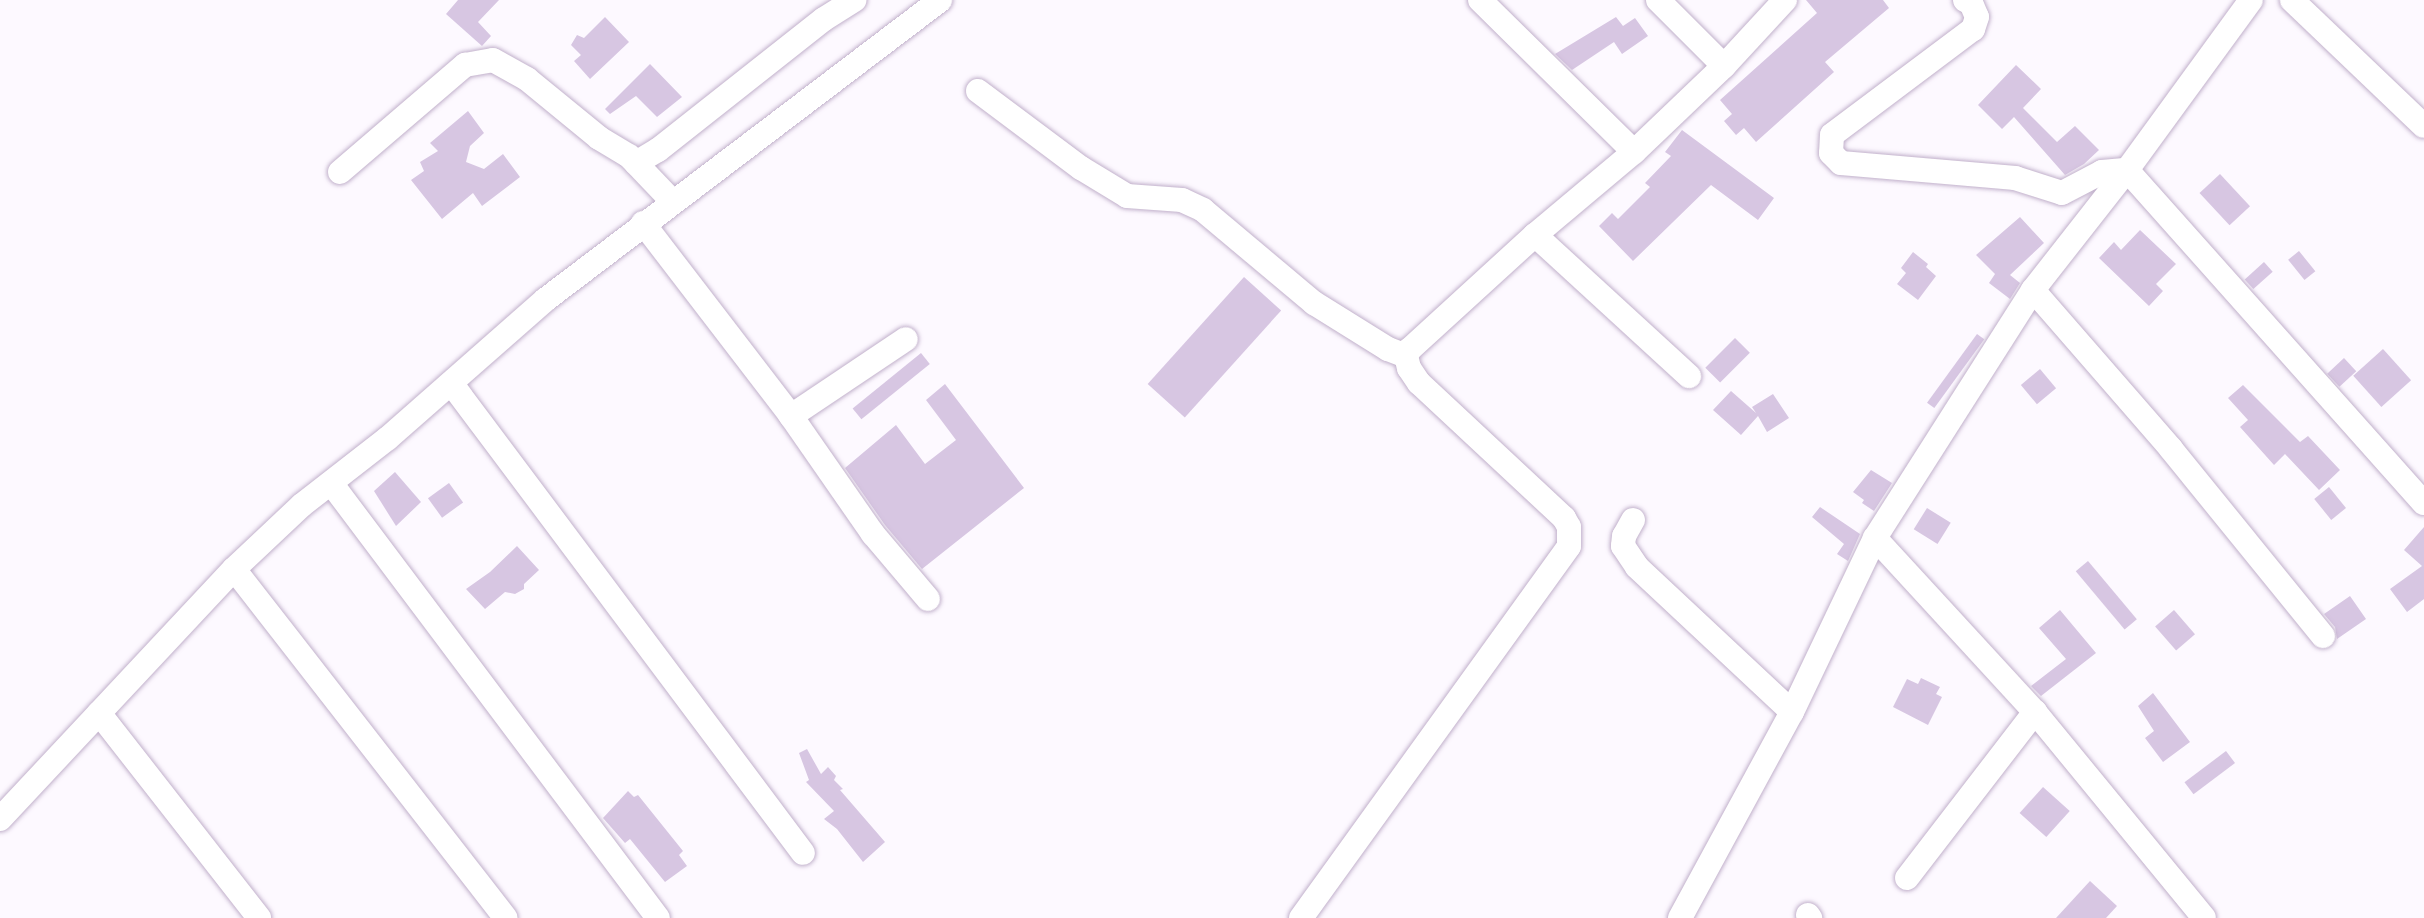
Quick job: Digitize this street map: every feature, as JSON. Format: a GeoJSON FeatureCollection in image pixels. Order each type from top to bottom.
{"type":"FeatureCollection","features":[{"type":"Feature","properties":{"kind":"street"},"geometry":{"type":"LineString","coordinates":[[636,163],[658,150],[824,19],[854,0]]}},
{"type":"Feature","properties":{"kind":"street"},"geometry":{"type":"LineString","coordinates":[[0,819],[234,569],[293,512],[451,383],[545,300],[940,0]]}},
{"type":"Feature","properties":{"kind":"street"},"geometry":{"type":"LineString","coordinates":[[1480,0],[1634,152]]}},
{"type":"Feature","properties":{"kind":"street"},"geometry":{"type":"LineString","coordinates":[[1658,0],[1724,66]]}},
{"type":"Feature","properties":{"kind":"street"},"geometry":{"type":"LineString","coordinates":[[1301,918],[1569,546],[1569,527],[1564,518],[1419,383],[1409,368],[1406,356],[1412,345],[1535,235],[1634,152],[1724,66],[1784,0]]}},
{"type":"Feature","properties":{"kind":"street"},"geometry":{"type":"LineString","coordinates":[[1965,0],[1971,3],[1977,17],[1973,29],[1832,135],[1831,153],[1841,163],[2015,178],[2062,193],[2102,172],[2127,170]]}},
{"type":"Feature","properties":{"kind":"street"},"geometry":{"type":"LineString","coordinates":[[1680,918],[1792,712],[1875,538],[2033,290],[2127,170],[2251,0]]}},
{"type":"Feature","properties":{"kind":"street"},"geometry":{"type":"LineString","coordinates":[[2292,0],[2424,126]]}},
{"type":"Feature","properties":{"kind":"street"},"geometry":{"type":"LineString","coordinates":[[340,172],[450,76],[477,60],[493,60],[510,68],[598,138],[636,163],[672,201]]}},
{"type":"Feature","properties":{"kind":"street"},"geometry":{"type":"LineString","coordinates":[[978,91],[1082,168],[1127,196],[1182,200],[1203,209],[1314,303],[1388,349],[1406,356]]}},
{"type":"Feature","properties":{"kind":"street"},"geometry":{"type":"LineString","coordinates":[[2127,170],[2424,503]]}},
{"type":"Feature","properties":{"kind":"street"},"geometry":{"type":"LineString","coordinates":[[643,223],[791,416],[873,534],[928,599]]}},
{"type":"Feature","properties":{"kind":"street"},"geometry":{"type":"LineString","coordinates":[[1535,235],[1689,376]]}},
{"type":"Feature","properties":{"kind":"street"},"geometry":{"type":"LineString","coordinates":[[2033,290],[2171,449],[2323,636]]}},
{"type":"Feature","properties":{"kind":"street"},"geometry":{"type":"LineString","coordinates":[[791,416],[905,339]]}},
{"type":"Feature","properties":{"kind":"street"},"geometry":{"type":"LineString","coordinates":[[451,383],[803,853]]}},
{"type":"Feature","properties":{"kind":"street"},"geometry":{"type":"LineString","coordinates":[[331,483],[658,918]]}},
{"type":"Feature","properties":{"kind":"street"},"geometry":{"type":"LineString","coordinates":[[1633,520],[1624,536],[1623,546],[1637,568],[1792,712]]}},
{"type":"Feature","properties":{"kind":"street"},"geometry":{"type":"LineString","coordinates":[[1875,538],[2035,712],[2204,918]]}},
{"type":"Feature","properties":{"kind":"street"},"geometry":{"type":"LineString","coordinates":[[234,569],[506,918]]}},
{"type":"Feature","properties":{"kind":"street"},"geometry":{"type":"LineString","coordinates":[[1907,878],[2035,712]]}},
{"type":"Feature","properties":{"kind":"street"},"geometry":{"type":"LineString","coordinates":[[99,713],[260,918]]}},
{"type":"Feature","properties":{"kind":"building"},"geometry":{"type":"Polygon","coordinates":[[[458,0],[499,0],[478,22],[491,36],[482,46],[446,14],[458,0]]]}},
{"type":"Feature","properties":{"kind":"building"},"geometry":{"type":"Polygon","coordinates":[[[1806,0],[1883,0],[1889,8],[1825,62],[1834,72],[1756,142],[1744,128],[1736,135],[1724,121],[1732,114],[1720,100],[1817,13],[1806,0]]]}},
{"type":"Feature","properties":{"kind":"building"},"geometry":{"type":"Polygon","coordinates":[[[605,17],[629,42],[590,79],[574,61],[581,55],[571,45],[577,35],[584,38],[605,17]]]}},
{"type":"Feature","properties":{"kind":"building"},"geometry":{"type":"Polygon","coordinates":[[[1616,17],[1623,26],[1635,18],[1648,36],[1622,54],[1614,42],[1572,70],[1555,54],[1616,17]]]}},
{"type":"Feature","properties":{"kind":"building"},"geometry":{"type":"Polygon","coordinates":[[[650,64],[682,97],[657,117],[636,96],[610,114],[605,109],[650,64]]]}},
{"type":"Feature","properties":{"kind":"building"},"geometry":{"type":"Polygon","coordinates":[[[2016,65],[2041,89],[2023,108],[2057,142],[2075,126],[2099,150],[2084,164],[2065,175],[2014,117],[2002,129],[1978,105],[2016,65]]]}},
{"type":"Feature","properties":{"kind":"building"},"geometry":{"type":"Polygon","coordinates":[[[468,111],[484,133],[470,146],[466,162],[484,169],[503,154],[520,177],[482,206],[473,193],[442,219],[411,180],[424,171],[420,162],[438,151],[430,143],[468,111]]]}},
{"type":"Feature","properties":{"kind":"building"},"geometry":{"type":"Polygon","coordinates":[[[1682,130],[1774,198],[1758,220],[1711,185],[1633,261],[1599,226],[1612,213],[1618,219],[1650,187],[1645,183],[1671,156],[1665,152],[1682,130]]]}},
{"type":"Feature","properties":{"kind":"building"},"geometry":{"type":"Polygon","coordinates":[[[2220,174],[2250,206],[2230,225],[2200,193],[2220,174]]]}},
{"type":"Feature","properties":{"kind":"building"},"geometry":{"type":"Polygon","coordinates":[[[2020,217],[2044,243],[2010,275],[2020,283],[2010,299],[1989,283],[1995,274],[1976,255],[2020,217]]]}},
{"type":"Feature","properties":{"kind":"building"},"geometry":{"type":"Polygon","coordinates":[[[2140,230],[2176,264],[2156,284],[2163,291],[2149,306],[2099,258],[2114,242],[2121,250],[2140,230]]]}},
{"type":"Feature","properties":{"kind":"building"},"geometry":{"type":"Polygon","coordinates":[[[2299,251],[2315,271],[2304,280],[2288,260],[2299,251]]]}},
{"type":"Feature","properties":{"kind":"building"},"geometry":{"type":"Polygon","coordinates":[[[1913,252],[1928,264],[1926,267],[1936,276],[1918,300],[1897,284],[1906,273],[1901,268],[1913,252]]]}},
{"type":"Feature","properties":{"kind":"building"},"geometry":{"type":"Polygon","coordinates":[[[2264,262],[2273,272],[2253,289],[2245,279],[2264,262]]]}},
{"type":"Feature","properties":{"kind":"building"},"geometry":{"type":"Polygon","coordinates":[[[1244,277],[1281,310],[1185,417],[1148,384],[1244,277]]]}},
{"type":"Feature","properties":{"kind":"building"},"geometry":{"type":"Polygon","coordinates":[[[1977,334],[1984,339],[1934,408],[1927,403],[1977,334]]]}},
{"type":"Feature","properties":{"kind":"building"},"geometry":{"type":"Polygon","coordinates":[[[1735,338],[1750,353],[1720,383],[1705,368],[1735,338]]]}},
{"type":"Feature","properties":{"kind":"building"},"geometry":{"type":"Polygon","coordinates":[[[2383,349],[2411,380],[2381,407],[2353,376],[2383,349]]]}},
{"type":"Feature","properties":{"kind":"building"},"geometry":{"type":"Polygon","coordinates":[[[921,353],[930,364],[861,419],[853,408],[921,353]]]}},
{"type":"Feature","properties":{"kind":"building"},"geometry":{"type":"Polygon","coordinates":[[[2344,358],[2356,371],[2339,387],[2327,374],[2344,358]]]}},
{"type":"Feature","properties":{"kind":"building"},"geometry":{"type":"Polygon","coordinates":[[[2040,369],[2056,388],[2037,404],[2021,385],[2040,369]]]}},
{"type":"Feature","properties":{"kind":"building"},"geometry":{"type":"Polygon","coordinates":[[[945,384],[1024,488],[922,569],[885,525],[845,468],[896,425],[925,464],[956,440],[926,400],[945,384]]]}},
{"type":"Feature","properties":{"kind":"building"},"geometry":{"type":"Polygon","coordinates":[[[2243,385],[2300,442],[2308,436],[2340,470],[2319,490],[2285,454],[2274,465],[2240,427],[2248,420],[2228,398],[2243,385]]]}},
{"type":"Feature","properties":{"kind":"building"},"geometry":{"type":"Polygon","coordinates":[[[1731,391],[1756,413],[1752,407],[1773,394],[1789,418],[1767,432],[1758,416],[1741,435],[1713,410],[1731,391]]]}},
{"type":"Feature","properties":{"kind":"building"},"geometry":{"type":"Polygon","coordinates":[[[1871,470],[1892,483],[1874,511],[1862,503],[1864,500],[1853,492],[1871,470]]]}},
{"type":"Feature","properties":{"kind":"building"},"geometry":{"type":"Polygon","coordinates":[[[395,472],[421,502],[396,526],[374,491],[395,472]]]}},
{"type":"Feature","properties":{"kind":"building"},"geometry":{"type":"Polygon","coordinates":[[[449,483],[463,502],[442,518],[428,498],[449,483]]]}},
{"type":"Feature","properties":{"kind":"building"},"geometry":{"type":"Polygon","coordinates":[[[2329,487],[2346,508],[2331,520],[2314,499],[2329,487]]]}},
{"type":"Feature","properties":{"kind":"building"},"geometry":{"type":"Polygon","coordinates":[[[1820,507],[1860,534],[1848,561],[1837,554],[1844,544],[1812,517],[1820,507]]]}},
{"type":"Feature","properties":{"kind":"building"},"geometry":{"type":"Polygon","coordinates":[[[1927,508],[1951,523],[1937,544],[1914,529],[1927,508]]]}},
{"type":"Feature","properties":{"kind":"building"},"geometry":{"type":"Polygon","coordinates":[[[2424,527],[2424,599],[2407,612],[2390,589],[2422,566],[2404,550],[2424,527]]]}},
{"type":"Feature","properties":{"kind":"building"},"geometry":{"type":"Polygon","coordinates":[[[517,546],[539,570],[524,584],[524,589],[515,594],[505,592],[485,609],[466,589],[490,572],[517,546]]]}},
{"type":"Feature","properties":{"kind":"building"},"geometry":{"type":"Polygon","coordinates":[[[2088,561],[2137,619],[2125,630],[2076,571],[2088,561]]]}},
{"type":"Feature","properties":{"kind":"building"},"geometry":{"type":"Polygon","coordinates":[[[2350,596],[2366,619],[2337,639],[2335,627],[2324,614],[2350,596]]]}},
{"type":"Feature","properties":{"kind":"building"},"geometry":{"type":"Polygon","coordinates":[[[2060,610],[2096,653],[2041,696],[2031,686],[2066,659],[2039,628],[2060,610]]]}},
{"type":"Feature","properties":{"kind":"building"},"geometry":{"type":"Polygon","coordinates":[[[2174,610],[2195,634],[2176,651],[2155,626],[2174,610]]]}},
{"type":"Feature","properties":{"kind":"building"},"geometry":{"type":"Polygon","coordinates":[[[1921,678],[1940,687],[1936,694],[1942,697],[1928,725],[1893,707],[1907,679],[1918,684],[1921,678]]]}},
{"type":"Feature","properties":{"kind":"building"},"geometry":{"type":"Polygon","coordinates":[[[2153,693],[2190,742],[2163,762],[2145,738],[2154,731],[2138,706],[2153,693]]]}},
{"type":"Feature","properties":{"kind":"building"},"geometry":{"type":"Polygon","coordinates":[[[807,749],[821,774],[828,767],[836,776],[834,780],[843,789],[840,790],[885,842],[863,862],[837,829],[824,819],[834,811],[806,782],[809,780],[799,753],[807,749]]]}},
{"type":"Feature","properties":{"kind":"building"},"geometry":{"type":"Polygon","coordinates":[[[2226,751],[2235,763],[2193,794],[2184,782],[2226,751]]]}},
{"type":"Feature","properties":{"kind":"building"},"geometry":{"type":"Polygon","coordinates":[[[2043,787],[2070,811],[2046,837],[2020,813],[2043,787]]]}},
{"type":"Feature","properties":{"kind":"building"},"geometry":{"type":"Polygon","coordinates":[[[628,791],[634,797],[638,795],[683,851],[679,855],[687,866],[665,882],[630,839],[625,843],[603,818],[628,791]]]}},
{"type":"Feature","properties":{"kind":"building"},"geometry":{"type":"Polygon","coordinates":[[[2090,881],[2117,906],[2106,918],[2056,918],[2090,881]]]}}]}
